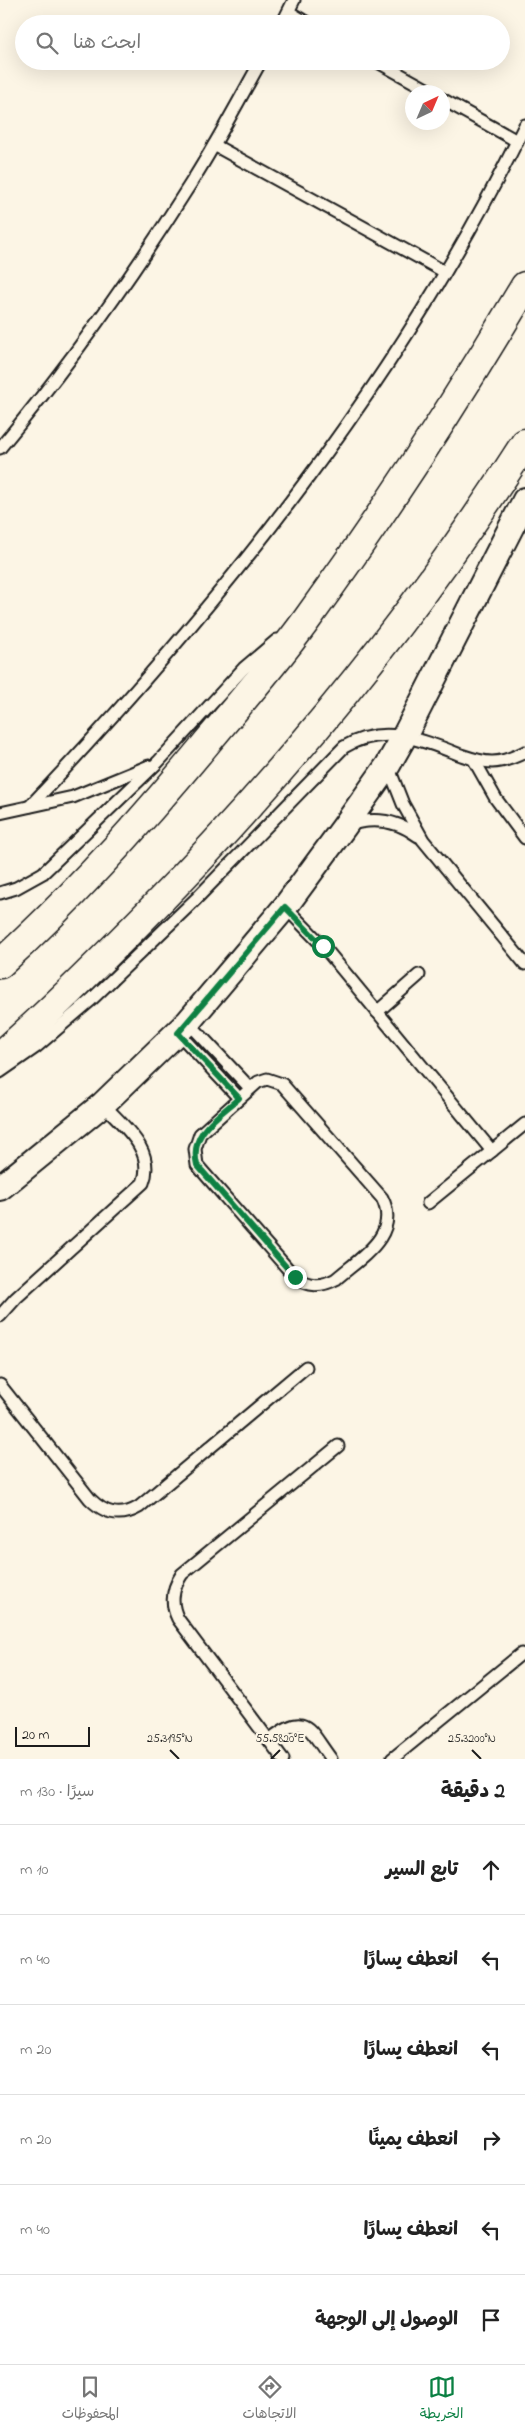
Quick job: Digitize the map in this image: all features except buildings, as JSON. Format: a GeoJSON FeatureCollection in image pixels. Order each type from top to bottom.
{"type":"FeatureCollection","features":[{"type":"Feature","properties":{"kind":"street"},"geometry":{"type":"LineString","coordinates":[[0,964],[76,890],[125,838],[173,784],[309,617],[428,444],[525,286]]}},
{"type":"Feature","properties":{"kind":"street"},"geometry":{"type":"LineString","coordinates":[[0,1056],[94,968],[224,834],[292,758],[352,687],[409,613],[455,549],[525,443]]}},
{"type":"Feature","properties":{"kind":"street"},"geometry":{"type":"LineString","coordinates":[[0,1188],[103,1104],[183,1027],[285,907],[388,765],[525,500]]}},
{"type":"Feature","properties":{"kind":"lane"},"geometry":{"type":"LineString","coordinates":[[286,15],[294,0]]}},
{"type":"Feature","properties":{"kind":"lane"},"geometry":{"type":"LineString","coordinates":[[288,12],[293,15]]}},
{"type":"Feature","properties":{"kind":"lane"},"geometry":{"type":"LineString","coordinates":[[0,448],[85,339],[140,262],[214,145],[256,70]]}},
{"type":"Feature","properties":{"kind":"lane"},"geometry":{"type":"LineString","coordinates":[[392,70],[419,85]]}},
{"type":"Feature","properties":{"kind":"lane"},"geometry":{"type":"LineString","coordinates":[[450,103],[517,141]]}},
{"type":"Feature","properties":{"kind":"lane"},"geometry":{"type":"LineString","coordinates":[[30,806],[118,713],[235,573],[349,421],[445,272],[525,125]]}},
{"type":"Feature","properties":{"kind":"lane"},"geometry":{"type":"LineString","coordinates":[[214,145],[445,272]]}},
{"type":"Feature","properties":{"kind":"lane"},"geometry":{"type":"LineString","coordinates":[[0,893],[16,888],[43,873],[158,762],[244,668],[309,617]]}},
{"type":"Feature","properties":{"kind":"lane"},"geometry":{"type":"LineString","coordinates":[[0,1072],[36,1047],[98,994],[196,898],[344,746],[357,739],[371,736],[405,735],[474,760],[493,762],[512,758],[525,752]]}},
{"type":"Feature","properties":{"kind":"lane"},"geometry":{"type":"LineString","coordinates":[[474,760],[496,799],[525,838]]}},
{"type":"Feature","properties":{"kind":"lane"},"geometry":{"type":"LineString","coordinates":[[0,813],[73,797],[158,762]]}},
{"type":"Feature","properties":{"kind":"lane"},"geometry":{"type":"LineString","coordinates":[[388,765],[403,804],[423,840],[525,964]]}},
{"type":"Feature","properties":{"kind":"lane"},"geometry":{"type":"LineString","coordinates":[[344,827],[373,820],[388,821],[401,825],[423,840]]}},
{"type":"Feature","properties":{"kind":"lane"},"geometry":{"type":"LineString","coordinates":[[285,907],[323,946],[492,1151]]}},
{"type":"Feature","properties":{"kind":"lane"},"geometry":{"type":"LineString","coordinates":[[378,1012],[420,975]]}},
{"type":"Feature","properties":{"kind":"lane"},"geometry":{"type":"LineString","coordinates":[[183,1027],[250,1088]]}},
{"type":"Feature","properties":{"kind":"lane"},"geometry":{"type":"LineString","coordinates":[[183,1027],[239,1098]]}},
{"type":"Feature","properties":{"kind":"lane"},"geometry":{"type":"LineString","coordinates":[[267,1079],[282,1084],[382,1198],[386,1205],[388,1221],[382,1236],[336,1279],[328,1283],[311,1285],[295,1277],[197,1165],[195,1149],[200,1134],[239,1098],[258,1082],[267,1079]]}},
{"type":"Feature","properties":{"kind":"lane"},"geometry":{"type":"LineString","coordinates":[[2,1311],[143,1183],[147,1164],[145,1155],[132,1135],[103,1104]]}},
{"type":"Feature","properties":{"kind":"lane"},"geometry":{"type":"LineString","coordinates":[[428,1203],[525,1124]]}},
{"type":"Feature","properties":{"kind":"lane"},"geometry":{"type":"LineString","coordinates":[[0,1385],[90,1499],[104,1511],[122,1514],[139,1507],[306,1367]]}},
{"type":"Feature","properties":{"kind":"lane"},"geometry":{"type":"LineString","coordinates":[[283,1759],[178,1619],[173,1604],[174,1588],[182,1574],[338,1446]]}},
{"type":"Feature","properties":{"kind":"lane"},"geometry":{"type":"LineString","coordinates":[[392,1759],[521,1654]]}},
{"type":"Feature","properties":{"kind":"lane"},"geometry":{"type":"LineString","coordinates":[[269,1740],[286,1727],[300,1724],[308,1729],[331,1759]]}},
{"type":"Feature","properties":{"kind":"route"},"geometry":{"type":"LineString","coordinates":[[295,1277],[197,1165],[195,1149],[196,1141],[200,1134],[239,1098],[178,1033],[285,907],[323,946]]}}]}
